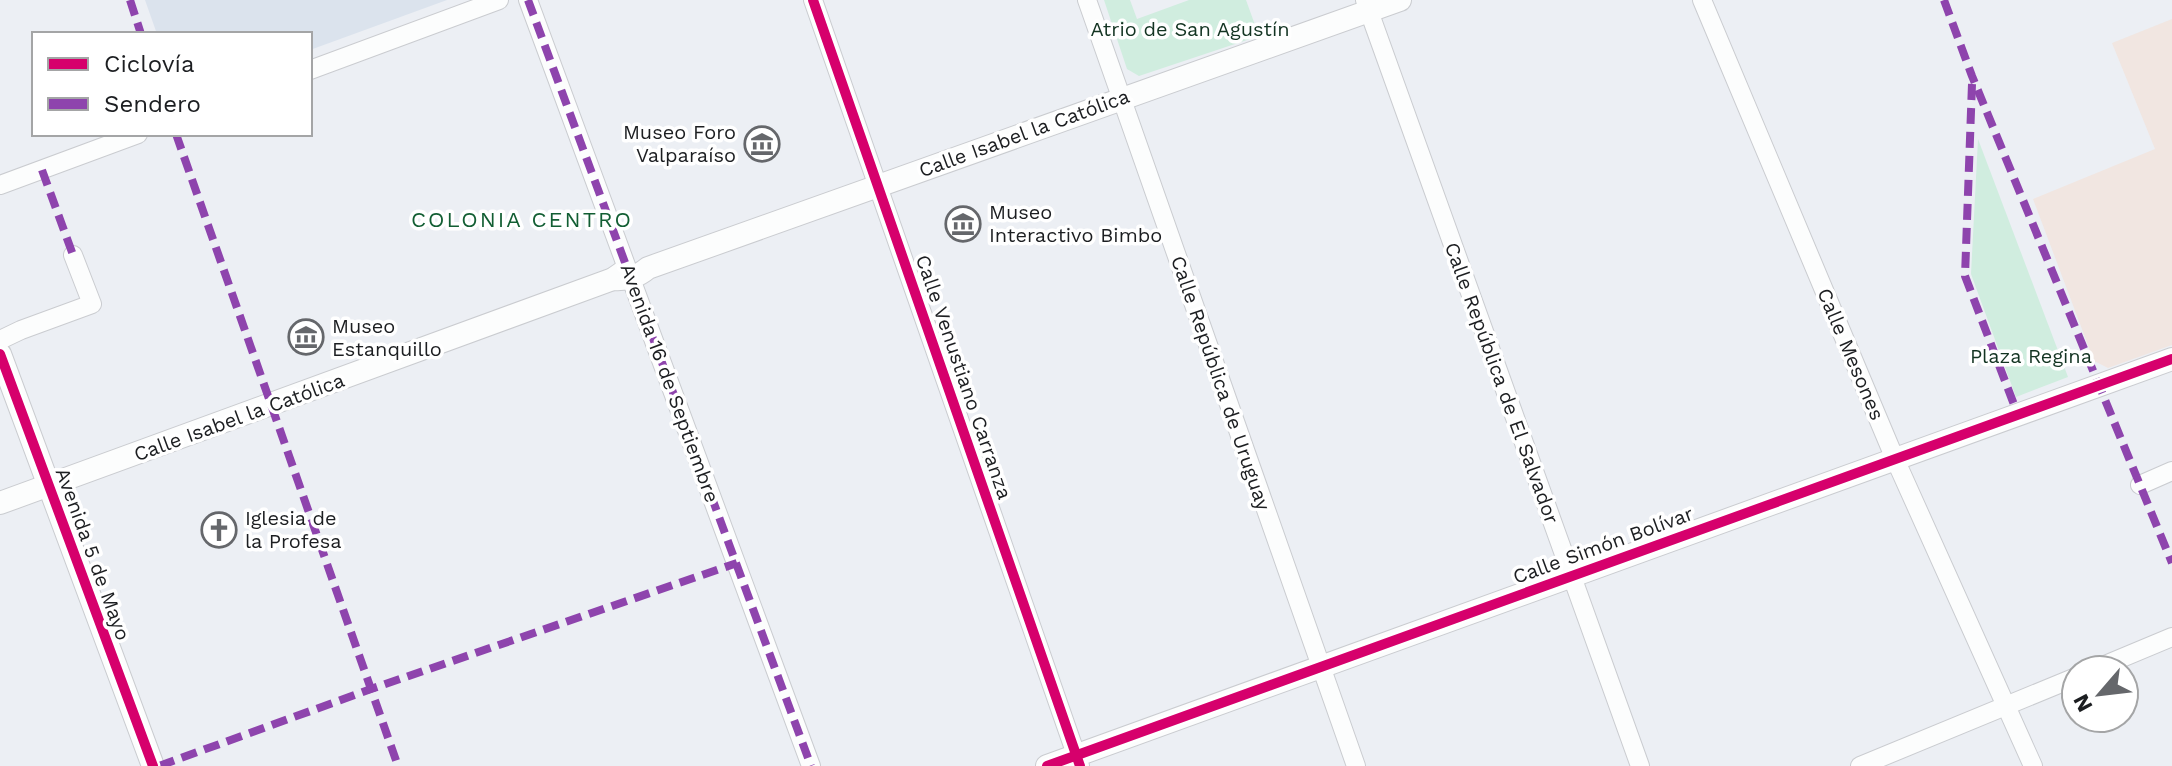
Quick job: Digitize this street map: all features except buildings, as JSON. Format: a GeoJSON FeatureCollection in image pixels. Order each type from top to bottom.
{"type":"FeatureCollection","features":[{"type":"Feature","properties":{"kind":"street"},"geometry":{"type":"LineString","coordinates":[[312,69],[499,0]]}},
{"type":"Feature","properties":{"kind":"street","name":"Avenida 16 de Septiembre"},"geometry":{"type":"LineString","coordinates":[[528,0],[811,766]]}},
{"type":"Feature","properties":{"kind":"street","name":"Calle Venustiano Carranza"},"geometry":{"type":"LineString","coordinates":[[813,0],[1078,761]]}},
{"type":"Feature","properties":{"kind":"street","name":"Calle República de Uruguay"},"geometry":{"type":"LineString","coordinates":[[1087,0],[1356,766]]}},
{"type":"Feature","properties":{"kind":"street","name":"Calle Isabel la Católica"},"geometry":{"type":"LineString","coordinates":[[0,503],[1122,98],[1367,6],[1400,0]]}},
{"type":"Feature","properties":{"kind":"street","name":"Calle Mesones"},"geometry":{"type":"LineString","coordinates":[[1702,0],[1895,459],[2033,766]]}},
{"type":"Feature","properties":{"kind":"street","name":"Calle República de El Salvador"},"geometry":{"type":"LineString","coordinates":[[1367,6],[1640,766]]}},
{"type":"Feature","properties":{"kind":"street"},"geometry":{"type":"LineString","coordinates":[[0,185],[133,136]]}},
{"type":"Feature","properties":{"kind":"street"},"geometry":{"type":"LineString","coordinates":[[0,340],[92,304],[73,255]]}},
{"type":"Feature","properties":{"kind":"street","name":"Avenida 5 de Mayo"},"geometry":{"type":"LineString","coordinates":[[0,354],[153,766]]}},
{"type":"Feature","properties":{"kind":"street","name":"Calle Simón Bolívar"},"geometry":{"type":"LineString","coordinates":[[1047,766],[1078,761],[1320,667],[2172,359]]}},
{"type":"Feature","properties":{"kind":"street"},"geometry":{"type":"LineString","coordinates":[[2140,485],[2172,471]]}},
{"type":"Feature","properties":{"kind":"street"},"geometry":{"type":"LineString","coordinates":[[2131,654],[2172,637]]}},
{"type":"Feature","properties":{"kind":"street"},"geometry":{"type":"LineString","coordinates":[[1860,766],[2060,684]]}},
{"type":"Feature","properties":{"kind":"shaded area"},"geometry":{"type":"Polygon","coordinates":[[[145,0],[447,0],[312,49],[312,32],[156,32],[145,0]]]}},
{"type":"Feature","properties":{"kind":"shaded area"},"geometry":{"type":"Polygon","coordinates":[[[2172,19],[2172,345],[2108,368],[2094,361],[2033,199],[2155,149],[2112,43],[2172,19]]]}},
{"type":"Feature","properties":{"kind":"green space","name":"Atrio de San Agustín"},"geometry":{"type":"Polygon","coordinates":[[[1104,0],[1130,0],[1137,19],[1189,0],[1246,0],[1259,36],[1139,76],[1127,69],[1104,0]]]}},
{"type":"Feature","properties":{"kind":"green space","name":"Plaza Regina"},"geometry":{"type":"Polygon","coordinates":[[[1978,139],[2068,377],[2016,397],[1971,274],[1978,139]]]}},
{"type":"Feature","properties":{"kind":"marked path"},"geometry":{"type":"LineString","coordinates":[[130,0],[140,32]]}},
{"type":"Feature","properties":{"kind":"marked path"},"geometry":{"type":"LineString","coordinates":[[528,0],[811,766]]}},
{"type":"Feature","properties":{"kind":"marked path"},"geometry":{"type":"LineString","coordinates":[[1944,0],[1972,76],[2172,563]]}},
{"type":"Feature","properties":{"kind":"marked path"},"geometry":{"type":"LineString","coordinates":[[1972,84],[1965,276],[2018,415]]}},
{"type":"Feature","properties":{"kind":"marked path"},"geometry":{"type":"LineString","coordinates":[[177,136],[398,766]]}},
{"type":"Feature","properties":{"kind":"marked path"},"geometry":{"type":"LineString","coordinates":[[42,170],[73,255]]}},
{"type":"Feature","properties":{"kind":"marked path"},"geometry":{"type":"LineString","coordinates":[[159,766],[737,563]]}},
{"type":"Feature","properties":{"kind":"cycle path"},"geometry":{"type":"LineString","coordinates":[[813,0],[1080,766]]}},
{"type":"Feature","properties":{"kind":"cycle path"},"geometry":{"type":"LineString","coordinates":[[0,354],[153,766]]}},
{"type":"Feature","properties":{"kind":"cycle path"},"geometry":{"type":"LineString","coordinates":[[1047,766],[2172,359]]}},
{"type":"Feature","properties":{"kind":"place","name":"Museo Foro Valparaíso"},"geometry":{"type":"Point","coordinates":[762,144]}},
{"type":"Feature","properties":{"kind":"place","name":"Museo Interactivo Bimbo"},"geometry":{"type":"Point","coordinates":[963,224]}},
{"type":"Feature","properties":{"kind":"place","name":"Museo Estanquillo"},"geometry":{"type":"Point","coordinates":[306,337]}},
{"type":"Feature","properties":{"kind":"place","name":"Iglesia de la Profesa"},"geometry":{"type":"Point","coordinates":[219,530]}},
{"type":"Feature","properties":{"kind":"district","name":"COLONIA CENTRO"},"geometry":{"type":"Point","coordinates":[522,219]}}]}
